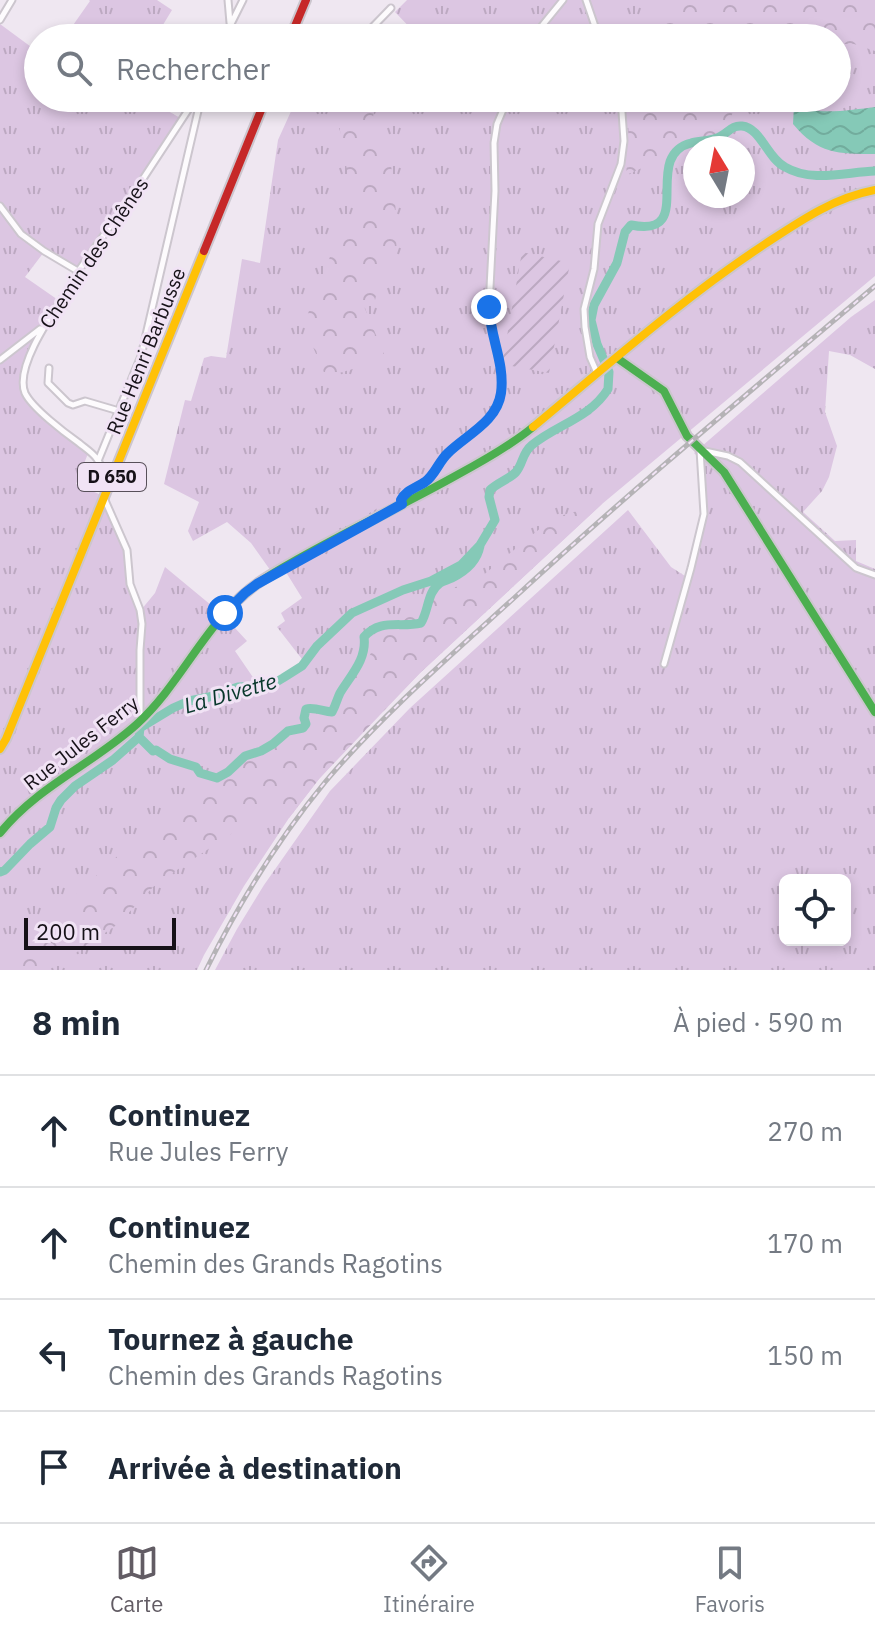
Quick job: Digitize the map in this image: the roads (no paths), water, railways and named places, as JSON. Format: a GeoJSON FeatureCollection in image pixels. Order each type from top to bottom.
{"type":"FeatureCollection","features":[{"type":"Feature","properties":{"kind":"main road"},"geometry":{"type":"LineString","coordinates":[[296,24],[305,3]]}},
{"type":"Feature","properties":{"kind":"main road","name":"Rue Henri Barbusse"},"geometry":{"type":"LineString","coordinates":[[0,749],[6,728],[262,112]]}},
{"type":"Feature","properties":{"kind":"main road","name":"Rue Jules Ferry"},"geometry":{"type":"LineString","coordinates":[[0,833],[24,808],[143,718],[223,615],[245,593],[283,568],[520,438],[670,312],[738,261],[812,214],[843,198],[875,190]]}},
{"type":"Feature","properties":{"kind":"main road"},"geometry":{"type":"LineString","coordinates":[[617,358],[663,391],[686,435],[720,465],[875,712]]}},
{"type":"Feature","properties":{"kind":"street"},"geometry":{"type":"LineString","coordinates":[[0,20],[12,0]]}},
{"type":"Feature","properties":{"kind":"street"},"geometry":{"type":"LineString","coordinates":[[229,0],[232,5],[242,3]]}},
{"type":"Feature","properties":{"kind":"street"},"geometry":{"type":"LineString","coordinates":[[229,0],[231,24]]}},
{"type":"Feature","properties":{"kind":"street"},"geometry":{"type":"LineString","coordinates":[[543,24],[563,0]]}},
{"type":"Feature","properties":{"kind":"street"},"geometry":{"type":"LineString","coordinates":[[586,0],[593,24]]}},
{"type":"Feature","properties":{"kind":"street"},"geometry":{"type":"LineString","coordinates":[[231,24],[242,3]]}},
{"type":"Feature","properties":{"kind":"street"},"geometry":{"type":"LineString","coordinates":[[376,24],[391,8]]}},
{"type":"Feature","properties":{"kind":"street","name":"Chemin des Chênes"},"geometry":{"type":"LineString","coordinates":[[112,477],[102,472],[89,451],[59,428],[26,394],[26,366],[44,326],[77,273],[189,112]]}},
{"type":"Feature","properties":{"kind":"street"},"geometry":{"type":"LineString","coordinates":[[98,461],[141,356],[195,112]]}},
{"type":"Feature","properties":{"kind":"street"},"geometry":{"type":"LineString","coordinates":[[402,504],[405,493],[427,481],[446,454],[478,429],[499,403],[499,354],[489,323],[489,307],[495,191],[494,143],[502,112]]}},
{"type":"Feature","properties":{"kind":"street"},"geometry":{"type":"LineString","coordinates":[[603,370],[592,366],[584,309],[594,269],[598,224],[621,164],[624,141],[622,112]]}},
{"type":"Feature","properties":{"kind":"street"},"geometry":{"type":"LineString","coordinates":[[0,206],[21,234],[77,273]]}},
{"type":"Feature","properties":{"kind":"street"},"geometry":{"type":"LineString","coordinates":[[0,360],[44,326]]}},
{"type":"Feature","properties":{"kind":"street"},"geometry":{"type":"LineString","coordinates":[[49,368],[48,383],[68,403],[73,405],[85,401],[119,411]]}},
{"type":"Feature","properties":{"kind":"street"},"geometry":{"type":"LineString","coordinates":[[664,664],[704,514],[700,450],[740,462],[856,568],[875,575]]}},
{"type":"Feature","properties":{"kind":"street"},"geometry":{"type":"LineString","coordinates":[[104,498],[127,550],[130,584],[140,610],[140,713]]}},
{"type":"Feature","properties":{"kind":"water"},"geometry":{"type":"Polygon","coordinates":[[[875,107],[875,154],[850,154],[820,147],[793,124],[794,112],[851,112],[875,107]]]}},
{"type":"Feature","properties":{"kind":"waterway","name":"La Divette"},"geometry":{"type":"LineString","coordinates":[[0,872],[50,827],[61,800],[139,737],[140,728],[189,701],[238,687],[273,684],[302,666],[317,646],[352,613],[431,581],[461,565],[480,545],[495,520],[490,490],[516,472],[532,445],[592,407],[608,389],[609,372],[591,320],[594,305],[617,263],[625,232],[631,225],[651,226],[661,220],[666,209],[670,163],[677,151],[691,143],[718,138],[742,126],[754,132],[779,163],[795,172],[818,176],[875,171]]}},
{"type":"Feature","properties":{"kind":"waterway","name":"La Divette"},"geometry":{"type":"LineString","coordinates":[[139,737],[153,751],[196,767],[200,773],[217,778],[228,772],[245,756],[261,751],[288,731],[303,728],[306,709],[332,712],[361,660],[364,637],[384,626],[421,623],[436,587],[466,569],[474,561],[480,546]]}},
{"type":"Feature","properties":{"kind":"railway"},"geometry":{"type":"LineString","coordinates":[[206,970],[232,920],[276,849],[308,803],[370,733],[440,665],[602,519],[875,286]]}}]}
